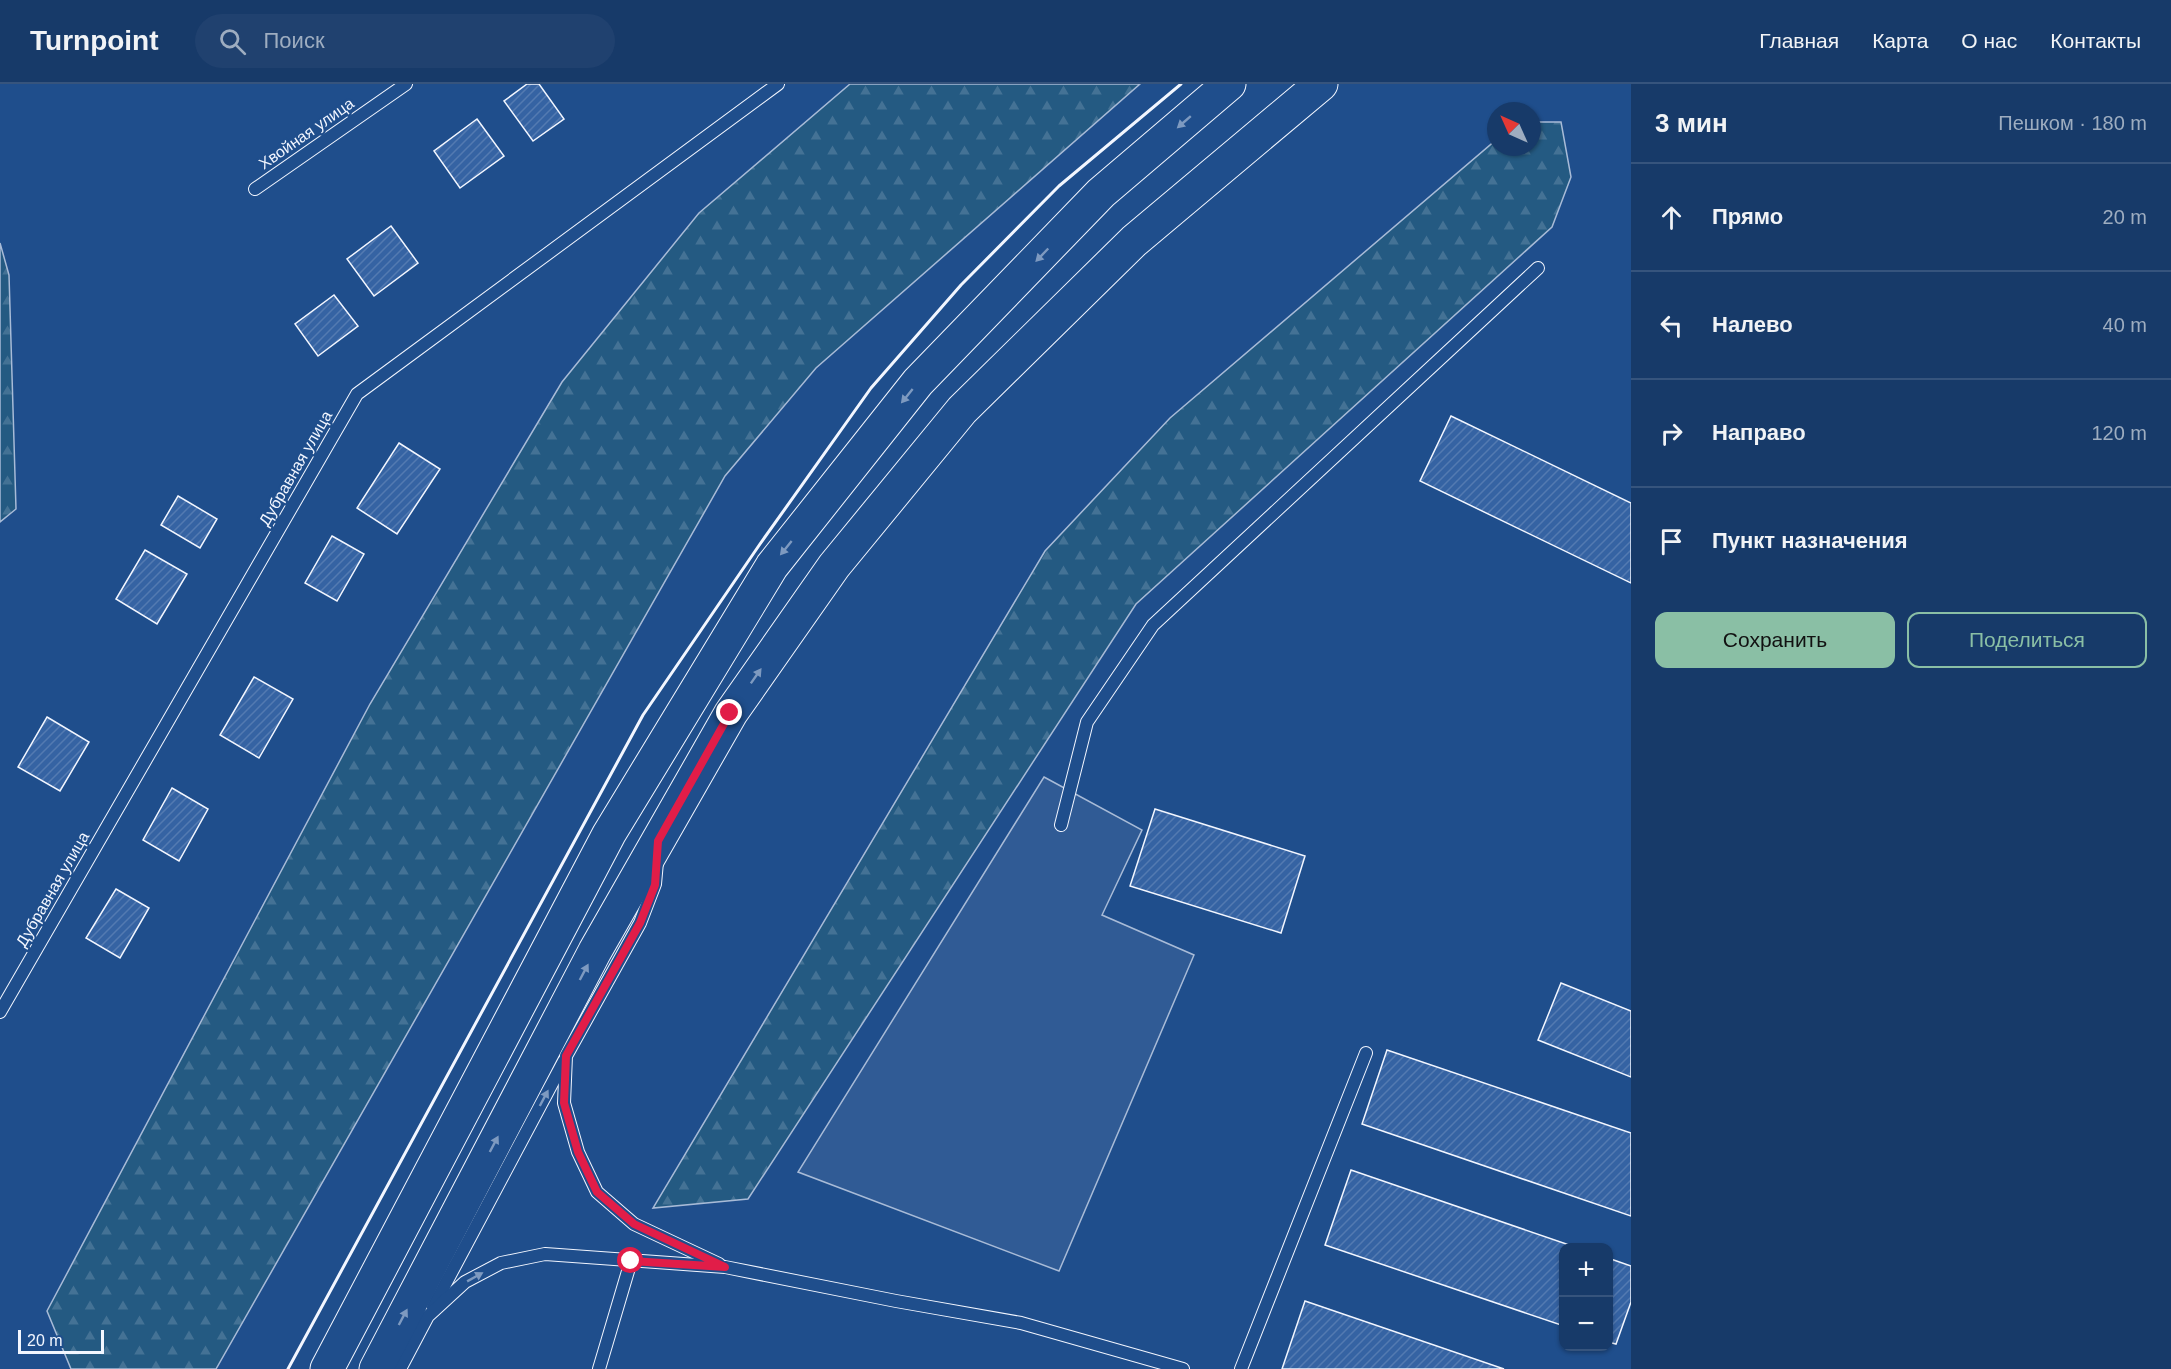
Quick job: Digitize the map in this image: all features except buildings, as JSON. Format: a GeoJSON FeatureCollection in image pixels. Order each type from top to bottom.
{"type":"FeatureCollection","features":[{"type":"Feature","properties":{"kind":"main road"},"geometry":{"type":"LineString","coordinates":[[327,1369],[609,834],[772,566],[927,374],[1101,193],[1229,84]]}},
{"type":"Feature","properties":{"kind":"main road"},"geometry":{"type":"LineString","coordinates":[[376,1369],[590,961],[730,713],[834,566],[962,410],[1134,241],[1321,84]]}},
{"type":"Feature","properties":{"kind":"lane","name":"Хвойная улица"},"geometry":{"type":"LineString","coordinates":[[255,189],[406,84]]}},
{"type":"Feature","properties":{"kind":"lane","name":"Дубравная улица"},"geometry":{"type":"LineString","coordinates":[[0,1012],[357,394],[777,84]]}},
{"type":"Feature","properties":{"kind":"lane"},"geometry":{"type":"LineString","coordinates":[[1061,825],[1087,722],[1153,625],[1538,268]]}},
{"type":"Feature","properties":{"kind":"lane"},"geometry":{"type":"LineString","coordinates":[[400,1369],[566,1056],[640,923],[655,885],[658,841]]}},
{"type":"Feature","properties":{"kind":"lane"},"geometry":{"type":"LineString","coordinates":[[1240,1369],[1366,1053]]}},
{"type":"Feature","properties":{"kind":"lane"},"geometry":{"type":"LineString","coordinates":[[566,1056],[564,1103],[578,1152],[597,1192],[634,1224],[725,1267]]}},
{"type":"Feature","properties":{"kind":"lane"},"geometry":{"type":"LineString","coordinates":[[428,1317],[465,1282],[501,1263],[545,1254],[725,1267],[1021,1323],[1183,1369]]}},
{"type":"Feature","properties":{"kind":"lane"},"geometry":{"type":"LineString","coordinates":[[599,1369],[631,1261]]}},
{"type":"Feature","properties":{"kind":"green space"},"geometry":{"type":"Polygon","coordinates":[[[850,84],[1140,84],[816,368],[725,476],[216,1369],[71,1369],[47,1311],[370,704],[562,382],[699,213],[850,84]]]}},
{"type":"Feature","properties":{"kind":"green space"},"geometry":{"type":"Polygon","coordinates":[[[1541,122],[1561,122],[1571,177],[1552,227],[1136,604],[748,1199],[653,1208],[1045,551],[1170,418],[1487,148],[1487,156],[1541,156],[1541,122]]]}},
{"type":"Feature","properties":{"kind":"green space"},"geometry":{"type":"Polygon","coordinates":[[[0,243],[9,275],[16,509],[0,522],[0,243]]]}},
{"type":"Feature","properties":{"kind":"shaded area"},"geometry":{"type":"Polygon","coordinates":[[[1044,777],[1142,830],[1102,915],[1194,955],[1059,1271],[798,1172],[1044,777]]]}},
{"type":"Feature","properties":{"kind":"wall"},"geometry":{"type":"LineString","coordinates":[[288,1369],[643,715],[760,544],[871,388],[961,285],[1059,186],[1181,84]]}},
{"type":"Feature","properties":{"kind":"route"},"geometry":{"type":"LineString","coordinates":[[631,1261],[725,1267],[634,1224],[597,1192],[578,1152],[564,1103],[566,1056],[640,923],[655,885],[658,841],[730,713]]}}]}
